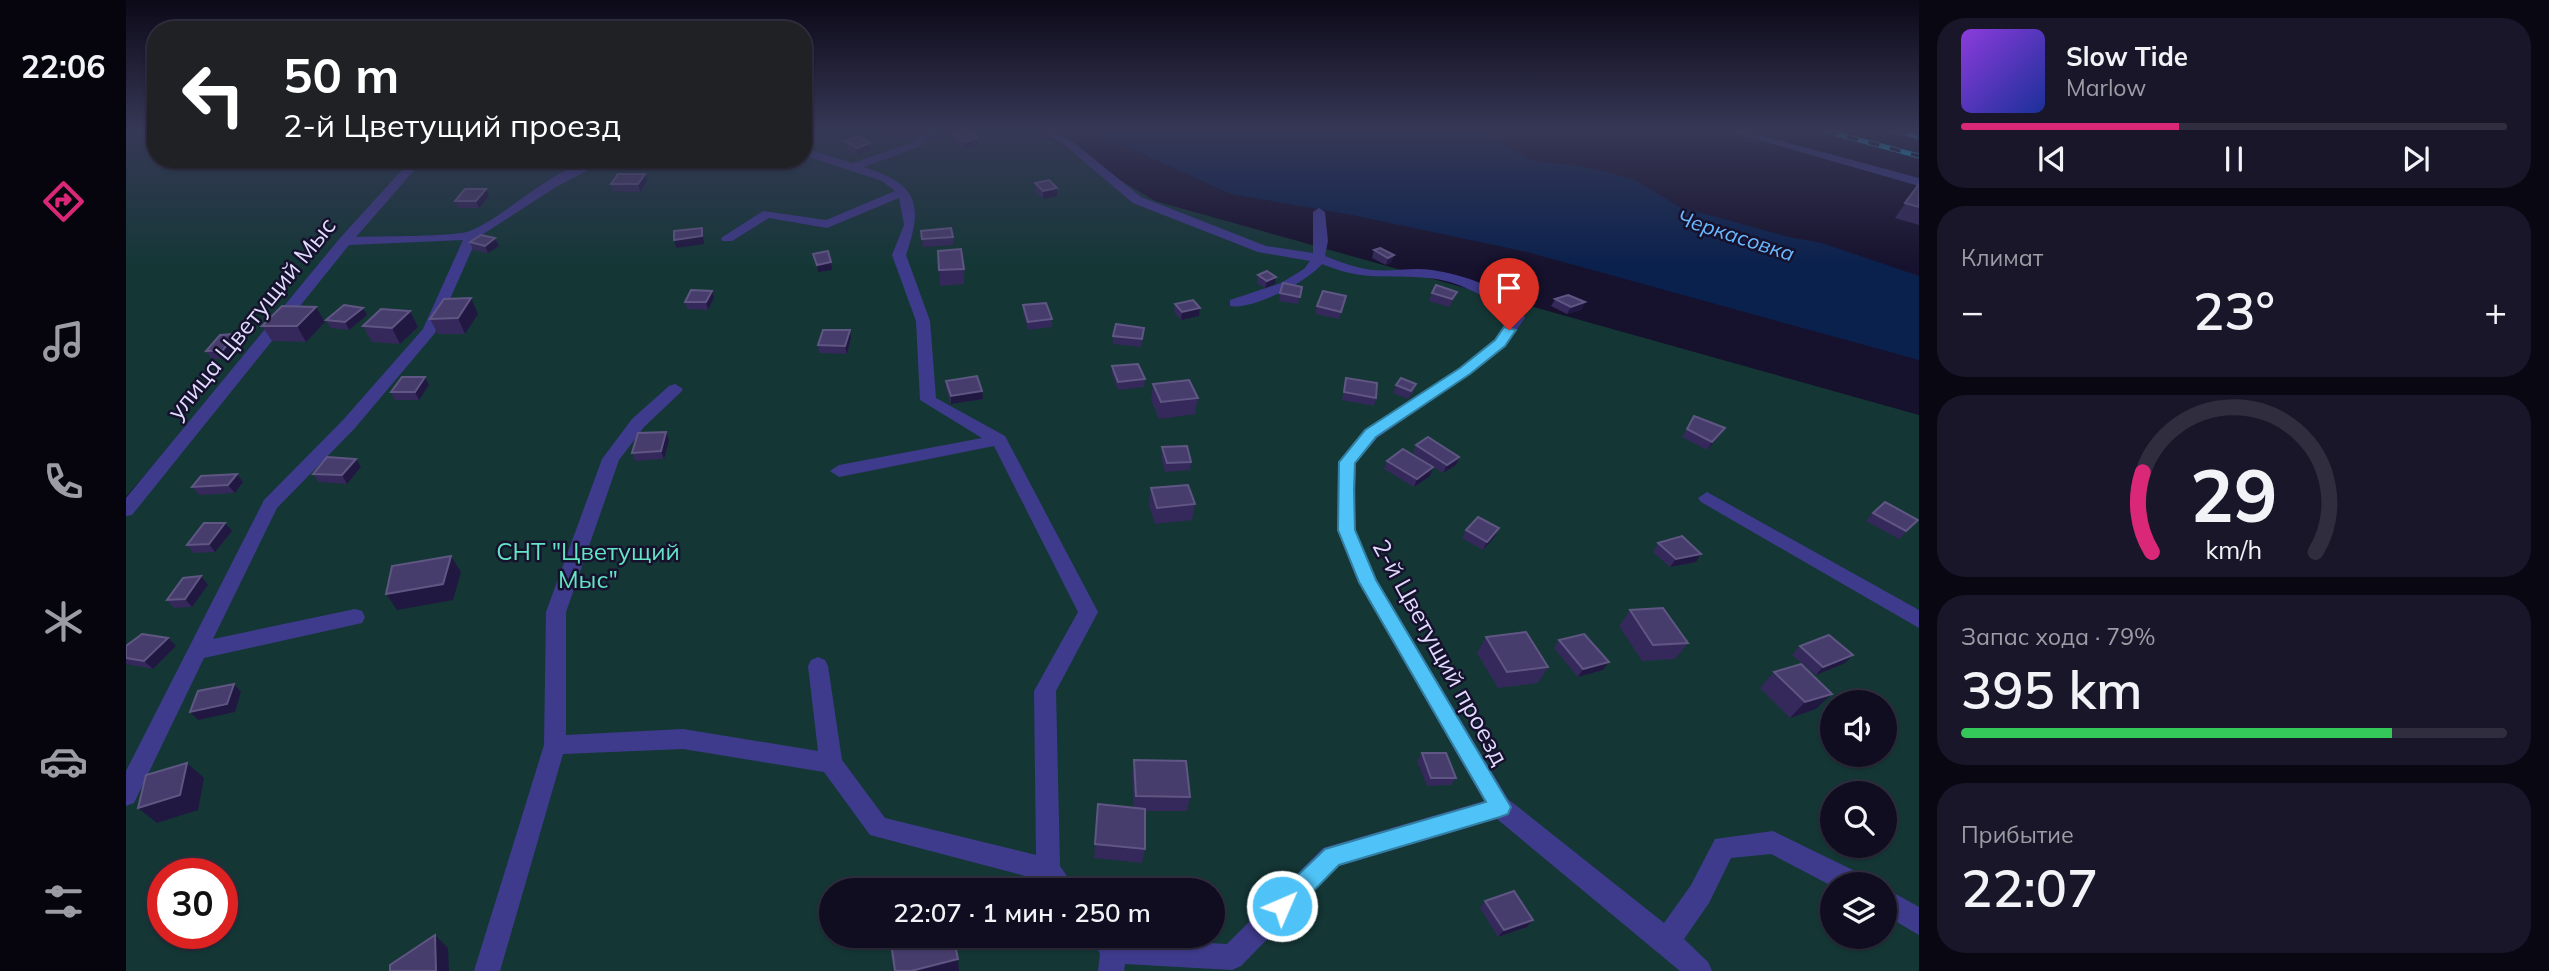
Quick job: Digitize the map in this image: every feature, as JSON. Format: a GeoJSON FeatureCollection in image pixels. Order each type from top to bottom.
{"type":"FeatureCollection","features":[{"type":"Feature","properties":{"kind":"street","name":"улица Цветущий Мыс"},"geometry":{"type":"LineString","coordinates":[[126,510],[345,241],[403,176]]}},
{"type":"Feature","properties":{"kind":"street"},"geometry":{"type":"LineString","coordinates":[[345,241],[471,236],[568,176]]}},
{"type":"Feature","properties":{"kind":"street"},"geometry":{"type":"LineString","coordinates":[[882,176],[904,192],[910,225],[899,255],[923,321],[928,400],[999,439],[1088,612],[1045,691],[1048,870]]}},
{"type":"Feature","properties":{"kind":"street","name":"2-й Цветущий проезд"},"geometry":{"type":"LineString","coordinates":[[1108,176],[1137,200],[1264,249],[1318,258],[1343,268],[1372,274],[1431,274],[1482,288],[1515,310],[1518,318],[1500,343],[1465,371],[1371,433],[1347,462],[1346,530],[1368,582],[1500,807],[1667,941],[1699,971]]}},
{"type":"Feature","properties":{"kind":"street"},"geometry":{"type":"LineString","coordinates":[[1898,176],[1919,182]]}},
{"type":"Feature","properties":{"kind":"street"},"geometry":{"type":"LineString","coordinates":[[727,238],[767,214],[827,224],[904,192]]}},
{"type":"Feature","properties":{"kind":"street"},"geometry":{"type":"LineString","coordinates":[[1235,303],[1302,279],[1322,248],[1319,212]]}},
{"type":"Feature","properties":{"kind":"street"},"geometry":{"type":"LineString","coordinates":[[126,795],[270,504],[349,424],[430,330],[471,236]]}},
{"type":"Feature","properties":{"kind":"street"},"geometry":{"type":"LineString","coordinates":[[487,971],[555,745],[556,612],[611,459],[638,423],[675,389]]}},
{"type":"Feature","properties":{"kind":"street"},"geometry":{"type":"LineString","coordinates":[[839,471],[999,439]]}},
{"type":"Feature","properties":{"kind":"street"},"geometry":{"type":"LineString","coordinates":[[1707,498],[1919,620]]}},
{"type":"Feature","properties":{"kind":"street"},"geometry":{"type":"LineString","coordinates":[[197,651],[355,617]]}},
{"type":"Feature","properties":{"kind":"street"},"geometry":{"type":"LineString","coordinates":[[818,666],[831,764],[878,827],[1048,870],[1054,878]]}},
{"type":"Feature","properties":{"kind":"street"},"geometry":{"type":"LineString","coordinates":[[555,745],[683,739],[831,764]]}},
{"type":"Feature","properties":{"kind":"street"},"geometry":{"type":"LineString","coordinates":[[1109,952],[1232,957],[1332,856],[1500,807]]}},
{"type":"Feature","properties":{"kind":"street"},"geometry":{"type":"LineString","coordinates":[[1667,941],[1700,894],[1724,848],[1773,842],[1831,872]]}},
{"type":"Feature","properties":{"kind":"street"},"geometry":{"type":"LineString","coordinates":[[1897,908],[1919,922]]}},
{"type":"Feature","properties":{"kind":"green space","name":"СНТ \"Цветущий Мыс\""},"geometry":{"type":"Polygon","coordinates":[[[126,176],[1114,176],[1155,201],[1919,415],[1919,971],[126,971],[126,510],[158,460],[126,497],[126,176]]]}},
{"type":"Feature","properties":{"kind":"water","name":"Черкасовка"},"geometry":{"type":"Polygon","coordinates":[[[1192,176],[1622,176],[1633,179],[1680,207],[1789,237],[1822,243],[1919,276],[1919,360],[1527,252],[1352,215],[1231,194],[1192,176]]]}},
{"type":"Feature","properties":{"kind":"building"},"geometry":{"type":"Polygon","coordinates":[[[616,176],[643,176],[638,184],[611,184],[616,176]]]}},
{"type":"Feature","properties":{"kind":"building"},"geometry":{"type":"Polygon","coordinates":[[[1049,180],[1057,188],[1043,191],[1035,183],[1049,180]]]}},
{"type":"Feature","properties":{"kind":"building"},"geometry":{"type":"Polygon","coordinates":[[[1919,184],[1919,207],[1905,203],[1919,184]]]}},
{"type":"Feature","properties":{"kind":"building"},"geometry":{"type":"Polygon","coordinates":[[[465,189],[486,189],[476,201],[455,201],[465,189]]]}},
{"type":"Feature","properties":{"kind":"building"},"geometry":{"type":"Polygon","coordinates":[[[702,228],[702,236],[674,240],[674,231],[702,228]]]}},
{"type":"Feature","properties":{"kind":"building"},"geometry":{"type":"Polygon","coordinates":[[[951,228],[953,237],[922,239],[921,231],[951,228]]]}},
{"type":"Feature","properties":{"kind":"building"},"geometry":{"type":"Polygon","coordinates":[[[481,235],[495,238],[485,246],[470,242],[481,235]]]}},
{"type":"Feature","properties":{"kind":"building"},"geometry":{"type":"Polygon","coordinates":[[[1380,248],[1394,255],[1388,258],[1374,250],[1380,248]]]}},
{"type":"Feature","properties":{"kind":"building"},"geometry":{"type":"Polygon","coordinates":[[[961,249],[964,269],[939,270],[938,251],[961,249]]]}},
{"type":"Feature","properties":{"kind":"building"},"geometry":{"type":"Polygon","coordinates":[[[828,251],[831,262],[817,265],[813,254],[828,251]]]}},
{"type":"Feature","properties":{"kind":"building"},"geometry":{"type":"Polygon","coordinates":[[[1267,271],[1276,277],[1267,281],[1258,275],[1267,271]]]}},
{"type":"Feature","properties":{"kind":"building"},"geometry":{"type":"Polygon","coordinates":[[[1283,283],[1302,287],[1300,297],[1280,293],[1283,283]]]}},
{"type":"Feature","properties":{"kind":"building"},"geometry":{"type":"Polygon","coordinates":[[[1436,285],[1457,292],[1452,299],[1432,293],[1436,285]]]}},
{"type":"Feature","properties":{"kind":"building"},"geometry":{"type":"Polygon","coordinates":[[[691,290],[712,291],[706,302],[685,302],[691,290]]]}},
{"type":"Feature","properties":{"kind":"building"},"geometry":{"type":"Polygon","coordinates":[[[1323,291],[1346,296],[1341,312],[1317,306],[1323,291]]]}},
{"type":"Feature","properties":{"kind":"building"},"geometry":{"type":"Polygon","coordinates":[[[1568,295],[1585,302],[1571,307],[1555,299],[1568,295]]]}},
{"type":"Feature","properties":{"kind":"building"},"geometry":{"type":"Polygon","coordinates":[[[471,298],[458,318],[430,319],[444,299],[471,298]]]}},
{"type":"Feature","properties":{"kind":"building"},"geometry":{"type":"Polygon","coordinates":[[[1193,300],[1200,308],[1182,312],[1175,304],[1193,300]]]}},
{"type":"Feature","properties":{"kind":"building"},"geometry":{"type":"Polygon","coordinates":[[[1046,303],[1052,319],[1028,322],[1023,305],[1046,303]]]}},
{"type":"Feature","properties":{"kind":"building"},"geometry":{"type":"Polygon","coordinates":[[[344,305],[363,308],[345,322],[326,320],[344,305]]]}},
{"type":"Feature","properties":{"kind":"building"},"geometry":{"type":"Polygon","coordinates":[[[282,306],[316,307],[297,326],[262,326],[282,306]]]}},
{"type":"Feature","properties":{"kind":"building"},"geometry":{"type":"Polygon","coordinates":[[[381,309],[410,311],[392,328],[363,326],[381,309]]]}},
{"type":"Feature","properties":{"kind":"building"},"geometry":{"type":"Polygon","coordinates":[[[1116,324],[1144,328],[1142,339],[1113,336],[1116,324]]]}},
{"type":"Feature","properties":{"kind":"building"},"geometry":{"type":"Polygon","coordinates":[[[823,330],[850,330],[845,346],[818,345],[823,330]]]}},
{"type":"Feature","properties":{"kind":"building"},"geometry":{"type":"Polygon","coordinates":[[[236,334],[223,350],[206,351],[220,335],[236,334]]]}},
{"type":"Feature","properties":{"kind":"building"},"geometry":{"type":"Polygon","coordinates":[[[1138,364],[1145,379],[1118,382],[1112,366],[1138,364]]]}},
{"type":"Feature","properties":{"kind":"building"},"geometry":{"type":"Polygon","coordinates":[[[977,376],[982,391],[951,396],[946,381],[977,376]]]}},
{"type":"Feature","properties":{"kind":"building"},"geometry":{"type":"Polygon","coordinates":[[[402,377],[425,377],[415,392],[391,392],[402,377]]]}},
{"type":"Feature","properties":{"kind":"building"},"geometry":{"type":"Polygon","coordinates":[[[1346,378],[1377,383],[1376,398],[1344,392],[1346,378]]]}},
{"type":"Feature","properties":{"kind":"building"},"geometry":{"type":"Polygon","coordinates":[[[1401,378],[1416,384],[1411,391],[1396,385],[1401,378]]]}},
{"type":"Feature","properties":{"kind":"building"},"geometry":{"type":"Polygon","coordinates":[[[1189,380],[1198,398],[1161,402],[1153,384],[1189,380]]]}},
{"type":"Feature","properties":{"kind":"building"},"geometry":{"type":"Polygon","coordinates":[[[1694,416],[1725,428],[1712,442],[1687,429],[1694,416]]]}},
{"type":"Feature","properties":{"kind":"building"},"geometry":{"type":"Polygon","coordinates":[[[666,432],[661,451],[632,453],[638,433],[666,432]]]}},
{"type":"Feature","properties":{"kind":"building"},"geometry":{"type":"Polygon","coordinates":[[[1428,437],[1459,457],[1447,465],[1416,445],[1428,437]]]}},
{"type":"Feature","properties":{"kind":"building"},"geometry":{"type":"Polygon","coordinates":[[[1187,446],[1191,462],[1167,463],[1162,447],[1187,446]]]}},
{"type":"Feature","properties":{"kind":"building"},"geometry":{"type":"Polygon","coordinates":[[[1403,449],[1433,467],[1417,479],[1387,461],[1403,449]]]}},
{"type":"Feature","properties":{"kind":"building"},"geometry":{"type":"Polygon","coordinates":[[[327,457],[356,459],[342,475],[313,474],[327,457]]]}},
{"type":"Feature","properties":{"kind":"building"},"geometry":{"type":"Polygon","coordinates":[[[237,474],[228,485],[192,487],[201,476],[237,474]]]}},
{"type":"Feature","properties":{"kind":"building"},"geometry":{"type":"Polygon","coordinates":[[[1188,485],[1195,504],[1157,508],[1151,488],[1188,485]]]}},
{"type":"Feature","properties":{"kind":"building"},"geometry":{"type":"Polygon","coordinates":[[[1885,502],[1918,520],[1906,531],[1873,513],[1885,502]]]}},
{"type":"Feature","properties":{"kind":"building"},"geometry":{"type":"Polygon","coordinates":[[[1478,517],[1499,528],[1487,542],[1466,530],[1478,517]]]}},
{"type":"Feature","properties":{"kind":"building"},"geometry":{"type":"Polygon","coordinates":[[[204,523],[225,523],[209,544],[187,545],[204,523]]]}},
{"type":"Feature","properties":{"kind":"building"},"geometry":{"type":"Polygon","coordinates":[[[1682,536],[1701,554],[1676,559],[1658,543],[1682,536]]]}},
{"type":"Feature","properties":{"kind":"building"},"geometry":{"type":"Polygon","coordinates":[[[451,556],[443,584],[386,594],[392,566],[451,556]]]}},
{"type":"Feature","properties":{"kind":"building"},"geometry":{"type":"Polygon","coordinates":[[[201,576],[185,599],[167,600],[183,578],[201,576]]]}},
{"type":"Feature","properties":{"kind":"building"},"geometry":{"type":"Polygon","coordinates":[[[1663,608],[1688,643],[1653,645],[1630,610],[1663,608]]]}},
{"type":"Feature","properties":{"kind":"building"},"geometry":{"type":"Polygon","coordinates":[[[1526,632],[1548,667],[1507,672],[1486,637],[1526,632]]]}},
{"type":"Feature","properties":{"kind":"building"},"geometry":{"type":"Polygon","coordinates":[[[142,634],[168,638],[144,661],[126,658],[126,646],[142,634]]]}},
{"type":"Feature","properties":{"kind":"building"},"geometry":{"type":"Polygon","coordinates":[[[1584,634],[1609,662],[1583,669],[1559,640],[1584,634]]]}},
{"type":"Feature","properties":{"kind":"building"},"geometry":{"type":"Polygon","coordinates":[[[1829,635],[1853,655],[1823,667],[1800,646],[1829,635]]]}},
{"type":"Feature","properties":{"kind":"building"},"geometry":{"type":"Polygon","coordinates":[[[1801,664],[1828,690],[1820,690],[1820,698],[1805,702],[1774,672],[1801,664]]]}},
{"type":"Feature","properties":{"kind":"building"},"geometry":{"type":"Polygon","coordinates":[[[234,684],[227,704],[190,712],[198,691],[234,684]]]}},
{"type":"Feature","properties":{"kind":"building"},"geometry":{"type":"Polygon","coordinates":[[[1422,753],[1446,753],[1456,778],[1431,778],[1422,753]]]}},
{"type":"Feature","properties":{"kind":"building"},"geometry":{"type":"Polygon","coordinates":[[[1134,760],[1186,761],[1190,797],[1136,796],[1134,760]]]}},
{"type":"Feature","properties":{"kind":"building"},"geometry":{"type":"Polygon","coordinates":[[[187,763],[180,795],[138,808],[146,775],[187,763]]]}},
{"type":"Feature","properties":{"kind":"building"},"geometry":{"type":"Polygon","coordinates":[[[1098,804],[1145,809],[1145,849],[1095,844],[1098,804]]]}},
{"type":"Feature","properties":{"kind":"building"},"geometry":{"type":"Polygon","coordinates":[[[1514,891],[1533,920],[1504,930],[1485,901],[1514,891]]]}},
{"type":"Feature","properties":{"kind":"building"},"geometry":{"type":"Polygon","coordinates":[[[435,935],[436,971],[390,971],[390,965],[435,935]]]}},
{"type":"Feature","properties":{"kind":"building"},"geometry":{"type":"Polygon","coordinates":[[[892,948],[956,948],[958,959],[911,971],[895,971],[892,948]]]}},
{"type":"Feature","properties":{"kind":"route"},"geometry":{"type":"LineString","coordinates":[[1282,906],[1332,856],[1500,807],[1368,582],[1346,530],[1346,490],[1347,462],[1371,433],[1465,371],[1500,343],[1509,330]]}}]}
